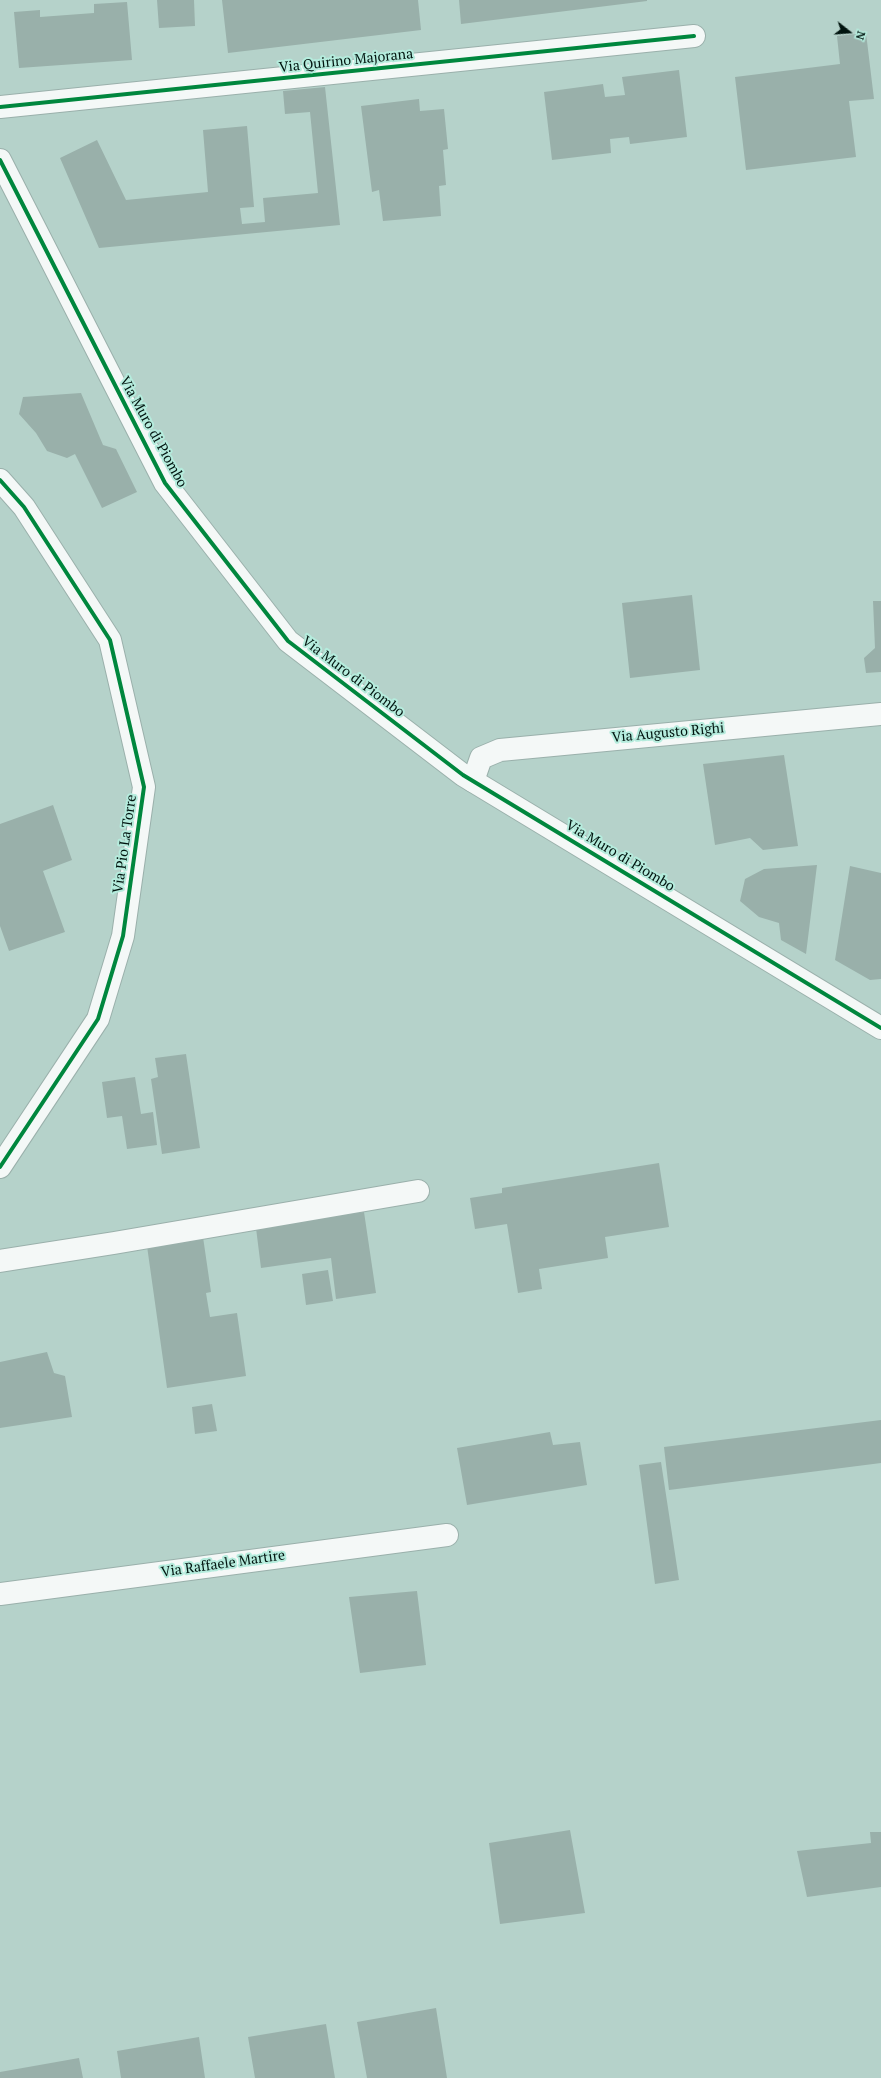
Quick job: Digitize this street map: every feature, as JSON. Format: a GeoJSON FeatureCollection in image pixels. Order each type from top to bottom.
{"type":"FeatureCollection","features":[{"type":"Feature","properties":{"kind":"street","name":"Via Quirino Majorana"},"geometry":{"type":"LineString","coordinates":[[0,107],[694,36]]}},
{"type":"Feature","properties":{"kind":"street","name":"Via Muro di Piombo"},"geometry":{"type":"LineString","coordinates":[[0,160],[165,483],[288,641],[473,781],[881,1028]]}},
{"type":"Feature","properties":{"kind":"street","name":"Via Pio La Torre"},"geometry":{"type":"LineString","coordinates":[[0,480],[24,506],[110,640],[144,787],[123,936],[98,1019],[0,1167]]}},
{"type":"Feature","properties":{"kind":"street","name":"Via Augusto Righi"},"geometry":{"type":"LineString","coordinates":[[473,781],[481,758],[500,750],[881,714]]}},
{"type":"Feature","properties":{"kind":"street"},"geometry":{"type":"LineString","coordinates":[[0,1261],[418,1191]]}},
{"type":"Feature","properties":{"kind":"street","name":"Via Raffaele Martire"},"geometry":{"type":"LineString","coordinates":[[0,1594],[447,1535]]}},
{"type":"Feature","properties":{"kind":"building"},"geometry":{"type":"Polygon","coordinates":[[[157,0],[194,0],[195,26],[159,28],[157,0]]]}},
{"type":"Feature","properties":{"kind":"building"},"geometry":{"type":"Polygon","coordinates":[[[222,0],[418,0],[421,30],[228,53],[222,0]]]}},
{"type":"Feature","properties":{"kind":"building"},"geometry":{"type":"Polygon","coordinates":[[[459,0],[647,0],[647,1],[461,24],[459,0]]]}},
{"type":"Feature","properties":{"kind":"building"},"geometry":{"type":"Polygon","coordinates":[[[127,2],[132,60],[19,68],[14,12],[40,10],[40,17],[94,13],[94,4],[127,2]]]}},
{"type":"Feature","properties":{"kind":"building"},"geometry":{"type":"Polygon","coordinates":[[[866,33],[874,99],[849,101],[856,157],[746,170],[735,77],[840,64],[837,36],[866,33]]]}},
{"type":"Feature","properties":{"kind":"building"},"geometry":{"type":"Polygon","coordinates":[[[679,70],[687,137],[630,144],[629,137],[610,139],[611,153],[552,160],[544,92],[603,84],[605,97],[625,95],[622,77],[679,70]]]}},
{"type":"Feature","properties":{"kind":"building"},"geometry":{"type":"Polygon","coordinates":[[[325,87],[340,225],[99,248],[60,158],[97,140],[126,200],[208,192],[203,130],[247,126],[254,207],[240,208],[242,224],[265,222],[263,198],[318,193],[310,112],[285,114],[283,91],[325,87]]]}},
{"type":"Feature","properties":{"kind":"building"},"geometry":{"type":"Polygon","coordinates":[[[419,99],[420,111],[444,109],[448,149],[443,150],[446,185],[439,186],[441,216],[383,221],[379,190],[372,192],[361,106],[419,99]]]}},
{"type":"Feature","properties":{"kind":"building"},"geometry":{"type":"Polygon","coordinates":[[[81,393],[103,445],[116,449],[137,492],[102,508],[75,454],[67,458],[47,451],[36,433],[19,414],[23,397],[81,393]]]}},
{"type":"Feature","properties":{"kind":"building"},"geometry":{"type":"Polygon","coordinates":[[[692,595],[700,670],[630,678],[622,603],[692,595]]]}},
{"type":"Feature","properties":{"kind":"building"},"geometry":{"type":"Polygon","coordinates":[[[873,601],[881,601],[881,672],[866,673],[864,658],[875,648],[873,601]]]}},
{"type":"Feature","properties":{"kind":"building"},"geometry":{"type":"Polygon","coordinates":[[[784,755],[798,846],[763,850],[750,838],[715,845],[703,764],[784,755]]]}},
{"type":"Feature","properties":{"kind":"building"},"geometry":{"type":"Polygon","coordinates":[[[53,805],[72,860],[43,871],[65,932],[9,951],[0,926],[0,824],[53,805]]]}},
{"type":"Feature","properties":{"kind":"building"},"geometry":{"type":"Polygon","coordinates":[[[817,865],[806,954],[781,940],[779,923],[759,917],[740,901],[745,879],[764,869],[817,865]]]}},
{"type":"Feature","properties":{"kind":"building"},"geometry":{"type":"Polygon","coordinates":[[[850,866],[881,873],[881,979],[870,980],[835,960],[850,866]]]}},
{"type":"Feature","properties":{"kind":"building"},"geometry":{"type":"Polygon","coordinates":[[[186,1054],[200,1148],[162,1154],[151,1079],[158,1077],[155,1058],[186,1054]]]}},
{"type":"Feature","properties":{"kind":"building"},"geometry":{"type":"Polygon","coordinates":[[[135,1077],[141,1114],[153,1112],[157,1145],[127,1149],[122,1116],[107,1118],[102,1082],[135,1077]]]}},
{"type":"Feature","properties":{"kind":"building"},"geometry":{"type":"Polygon","coordinates":[[[659,1163],[669,1227],[605,1237],[608,1258],[539,1269],[542,1289],[518,1293],[507,1224],[475,1229],[470,1198],[502,1193],[502,1188],[659,1163]]]}},
{"type":"Feature","properties":{"kind":"building"},"geometry":{"type":"Polygon","coordinates":[[[364,1212],[376,1293],[336,1299],[331,1258],[261,1268],[256,1228],[364,1212]]]}},
{"type":"Feature","properties":{"kind":"building"},"geometry":{"type":"Polygon","coordinates":[[[203,1237],[211,1292],[206,1293],[210,1317],[237,1313],[246,1376],[167,1388],[147,1246],[203,1237]]]}},
{"type":"Feature","properties":{"kind":"building"},"geometry":{"type":"Polygon","coordinates":[[[328,1270],[333,1301],[306,1305],[302,1274],[328,1270]]]}},
{"type":"Feature","properties":{"kind":"building"},"geometry":{"type":"Polygon","coordinates":[[[47,1352],[54,1373],[65,1376],[72,1417],[0,1428],[0,1362],[47,1352]]]}},
{"type":"Feature","properties":{"kind":"building"},"geometry":{"type":"Polygon","coordinates":[[[212,1404],[217,1431],[195,1434],[192,1407],[212,1404]]]}},
{"type":"Feature","properties":{"kind":"building"},"geometry":{"type":"Polygon","coordinates":[[[881,1420],[881,1463],[669,1490],[664,1447],[881,1420]]]}},
{"type":"Feature","properties":{"kind":"building"},"geometry":{"type":"Polygon","coordinates":[[[550,1432],[553,1445],[580,1442],[587,1485],[467,1505],[457,1448],[550,1432]]]}},
{"type":"Feature","properties":{"kind":"building"},"geometry":{"type":"Polygon","coordinates":[[[661,1462],[679,1580],[655,1584],[639,1465],[661,1462]]]}},
{"type":"Feature","properties":{"kind":"building"},"geometry":{"type":"Polygon","coordinates":[[[417,1591],[426,1665],[360,1673],[349,1597],[417,1591]]]}},
{"type":"Feature","properties":{"kind":"building"},"geometry":{"type":"Polygon","coordinates":[[[570,1830],[585,1913],[500,1924],[489,1843],[570,1830]]]}},
{"type":"Feature","properties":{"kind":"building"},"geometry":{"type":"Polygon","coordinates":[[[870,1832],[881,1832],[881,1887],[807,1897],[797,1851],[871,1843],[870,1832]]]}},
{"type":"Feature","properties":{"kind":"building"},"geometry":{"type":"Polygon","coordinates":[[[436,2008],[447,2078],[367,2078],[357,2022],[436,2008]]]}},
{"type":"Feature","properties":{"kind":"building"},"geometry":{"type":"Polygon","coordinates":[[[326,2024],[335,2078],[255,2078],[248,2037],[326,2024]]]}},
{"type":"Feature","properties":{"kind":"building"},"geometry":{"type":"Polygon","coordinates":[[[199,2037],[205,2078],[121,2078],[117,2051],[199,2037]]]}},
{"type":"Feature","properties":{"kind":"building"},"geometry":{"type":"Polygon","coordinates":[[[79,2058],[83,2078],[0,2078],[0,2072],[79,2058]]]}},
{"type":"Feature","properties":{"kind":"cycle path"},"geometry":{"type":"LineString","coordinates":[[0,107],[694,36]]}},
{"type":"Feature","properties":{"kind":"cycle path"},"geometry":{"type":"LineString","coordinates":[[0,160],[165,483],[288,641],[463,775],[881,1028]]}},
{"type":"Feature","properties":{"kind":"cycle path"},"geometry":{"type":"LineString","coordinates":[[0,480],[24,507],[110,640],[144,787],[123,936],[98,1019],[0,1167]]}}]}
